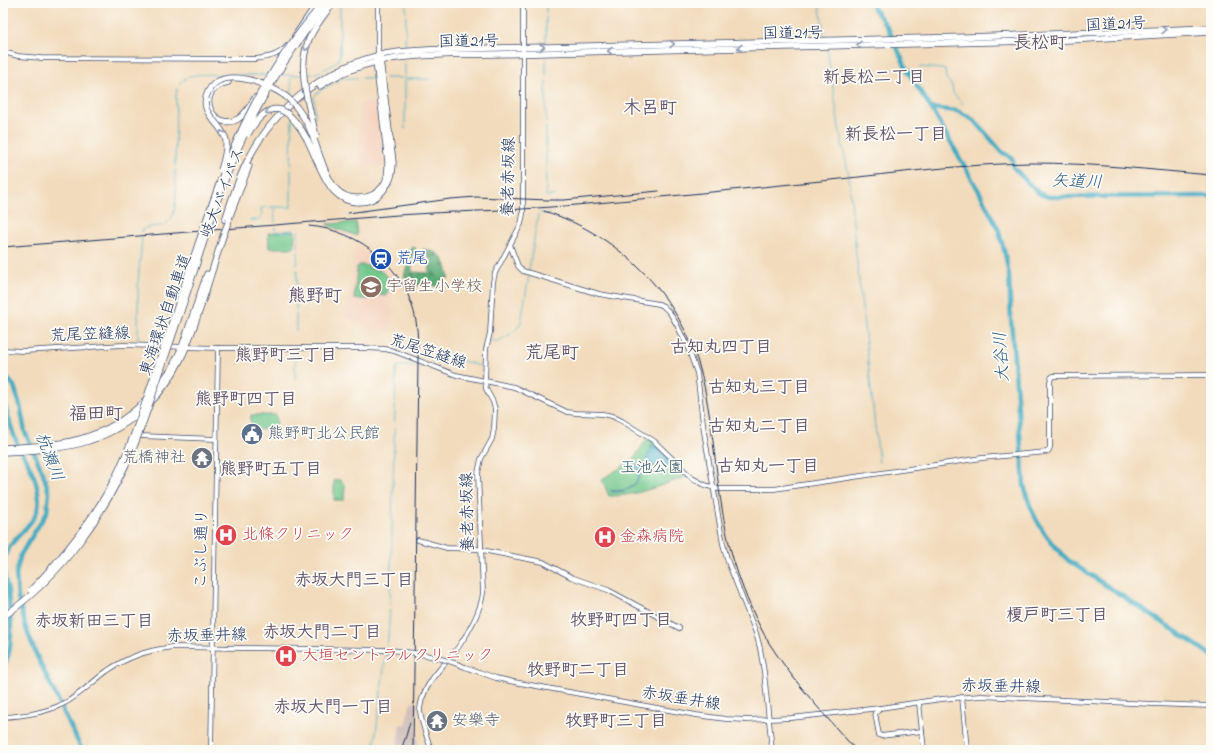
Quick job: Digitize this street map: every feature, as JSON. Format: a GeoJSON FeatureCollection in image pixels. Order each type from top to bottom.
{"type":"FeatureCollection","features":[{"type":"Feature","properties":{"kind":"highway","name":"東海環状自動車道"},"geometry":{"type":"LineString","coordinates":[[3,615],[30,591],[56,564],[84,528],[108,489],[127,451],[142,412],[227,163],[242,130],[269,79],[292,43],[323,3]]}},
{"type":"Feature","properties":{"kind":"highway","name":"東海環状自動車道"},"geometry":{"type":"LineString","coordinates":[[3,615],[24,601],[60,566],[88,529],[112,492],[140,430],[234,159],[262,99],[304,34],[328,3]]}},
{"type":"Feature","properties":{"kind":"highway"},"geometry":{"type":"LineString","coordinates":[[312,138],[303,71],[303,59],[306,46],[312,33],[333,3]]}},
{"type":"Feature","properties":{"kind":"highway","name":"国道21号"},"geometry":{"type":"LineString","coordinates":[[378,59],[417,51],[522,51],[889,42],[1198,29],[1211,27]]}},
{"type":"Feature","properties":{"kind":"highway","name":"国道21号"},"geometry":{"type":"LineString","coordinates":[[901,41],[1069,40],[1211,32]]}},
{"type":"Feature","properties":{"kind":"highway"},"geometry":{"type":"LineString","coordinates":[[292,43],[270,73],[263,84],[260,90],[250,106],[238,119],[230,121],[219,119],[213,115],[209,106],[211,93],[216,87],[223,83],[241,82],[260,86],[265,88],[270,90],[291,105],[302,120],[312,138],[324,172]]}},
{"type":"Feature","properties":{"kind":"highway"},"geometry":{"type":"LineString","coordinates":[[201,237],[226,150],[226,141],[223,132],[206,109],[206,97],[212,86],[223,80],[235,78],[254,81],[271,87],[288,98],[298,109],[308,125],[324,172],[332,184],[339,191],[352,198],[362,198],[371,196],[379,190],[385,182],[388,172],[378,59]]}},
{"type":"Feature","properties":{"kind":"highway","name":"岐大バイパス"},"geometry":{"type":"LineString","coordinates":[[3,452],[43,448],[72,442],[96,434],[118,423],[144,405],[168,378],[184,347],[227,220],[237,184],[248,159],[260,139],[274,121],[310,88],[345,67],[359,62],[378,59]]}},
{"type":"Feature","properties":{"kind":"highway"},"geometry":{"type":"LineString","coordinates":[[213,216],[238,154],[254,124],[261,116],[272,110],[280,110],[285,112],[312,138]]}},
{"type":"Feature","properties":{"kind":"highway","name":"岐大バイパス"},"geometry":{"type":"LineString","coordinates":[[3,448],[43,448]]}},
{"type":"Feature","properties":{"kind":"main road"},"geometry":{"type":"LineString","coordinates":[[378,3],[378,59]]}},
{"type":"Feature","properties":{"kind":"street"},"geometry":{"type":"LineString","coordinates":[[3,52],[18,56],[39,58],[255,59],[269,57],[282,52],[311,11],[319,3]]}},
{"type":"Feature","properties":{"kind":"street","name":"養老赤坂線"},"geometry":{"type":"LineString","coordinates":[[431,750],[420,708],[424,692],[432,678],[464,639],[481,606],[483,593],[478,468],[494,434],[495,409],[486,389],[485,382],[486,349],[490,333],[492,282],[495,273],[521,224],[523,214],[523,3]]}},
{"type":"Feature","properties":{"kind":"street"},"geometry":{"type":"LineString","coordinates":[[510,245],[518,266],[523,271],[600,294],[659,304],[670,313],[677,325],[688,348],[697,374],[713,488],[721,534],[728,562],[756,633],[760,648],[772,750]]}},
{"type":"Feature","properties":{"kind":"street","name":"荒尾笠縫線"},"geometry":{"type":"LineString","coordinates":[[3,350],[24,351],[123,345],[218,348],[385,349],[394,351],[456,375],[514,387],[567,412],[604,414],[616,418],[654,441],[692,478],[713,488]]}},
{"type":"Feature","properties":{"kind":"street","name":"こぶし通り"},"geometry":{"type":"LineString","coordinates":[[211,750],[218,348]]}},
{"type":"Feature","properties":{"kind":"street"},"geometry":{"type":"LineString","coordinates":[[713,488],[774,489],[972,459],[1044,452],[1049,450],[1050,447],[1050,382],[1053,376],[1211,375]]}},
{"type":"Feature","properties":{"kind":"street"},"geometry":{"type":"LineString","coordinates":[[138,410],[142,423],[140,436],[216,439]]}},
{"type":"Feature","properties":{"kind":"street"},"geometry":{"type":"LineString","coordinates":[[418,540],[453,549],[481,550],[547,564],[571,577],[608,590],[679,628]]}},
{"type":"Feature","properties":{"kind":"street","name":"赤坂垂井線"},"geometry":{"type":"LineString","coordinates":[[3,717],[21,716],[43,712],[75,697],[119,663],[133,656],[151,650],[172,647],[404,651],[444,659],[496,678],[696,716],[726,719],[769,720],[791,718],[962,697],[1211,706]]}},
{"type":"Feature","properties":{"kind":"street"},"geometry":{"type":"LineString","coordinates":[[962,697],[968,750]]}},
{"type":"Feature","properties":{"kind":"street"},"geometry":{"type":"LineString","coordinates":[[919,703],[924,750]]}},
{"type":"Feature","properties":{"kind":"street"},"geometry":{"type":"LineString","coordinates":[[880,708],[875,713],[879,735],[882,736],[922,731]]}},
{"type":"Feature","properties":{"kind":"shaded area"},"geometry":{"type":"Polygon","coordinates":[[[360,102],[377,102],[385,167],[362,167],[359,165],[360,102]]]}},
{"type":"Feature","properties":{"kind":"shaded area","name":"宇留生小学校"},"geometry":{"type":"Polygon","coordinates":[[[357,246],[371,255],[382,265],[395,283],[390,289],[392,331],[365,329],[365,322],[344,318],[346,308],[348,308],[355,247],[357,246]]]}},
{"type":"Feature","properties":{"kind":"shaded area"},"geometry":{"type":"Polygon","coordinates":[[[411,702],[417,703],[417,736],[419,750],[390,750],[390,747],[397,745],[400,724],[405,725],[411,702]]]}},
{"type":"Feature","properties":{"kind":"green space"},"geometry":{"type":"Polygon","coordinates":[[[356,222],[357,236],[327,225],[327,224],[356,222]]]}},
{"type":"Feature","properties":{"kind":"green space"},"geometry":{"type":"Polygon","coordinates":[[[294,230],[294,248],[269,248],[268,233],[294,230]]]}},
{"type":"Feature","properties":{"kind":"green space"},"geometry":{"type":"Polygon","coordinates":[[[413,247],[416,248],[412,256],[412,272],[429,273],[431,259],[429,259],[426,251],[423,249],[435,253],[442,258],[449,278],[443,279],[439,288],[432,285],[411,285],[404,277],[411,249],[413,247]]]}},
{"type":"Feature","properties":{"kind":"green space"},"geometry":{"type":"Polygon","coordinates":[[[360,265],[369,266],[369,268],[381,271],[390,279],[387,295],[370,295],[369,299],[354,299],[357,267],[360,265]]]}},
{"type":"Feature","properties":{"kind":"green space"},"geometry":{"type":"Polygon","coordinates":[[[251,415],[276,415],[277,430],[250,429],[251,415]]]}},
{"type":"Feature","properties":{"kind":"green space","name":"玉池公園"},"geometry":{"type":"Polygon","coordinates":[[[648,437],[687,475],[686,477],[638,493],[609,496],[602,479],[633,460],[648,437]]]}},
{"type":"Feature","properties":{"kind":"green space"},"geometry":{"type":"Polygon","coordinates":[[[340,480],[345,486],[344,500],[334,500],[334,481],[340,480]]]}},
{"type":"Feature","properties":{"kind":"water"},"geometry":{"type":"Polygon","coordinates":[[[652,444],[657,446],[678,466],[663,465],[644,470],[635,484],[632,487],[629,489],[624,491],[612,492],[610,490],[618,491],[630,488],[636,482],[638,477],[637,469],[635,470],[630,466],[635,464],[639,466],[645,463],[652,444]]]}},
{"type":"Feature","properties":{"kind":"waterway"},"geometry":{"type":"LineString","coordinates":[[307,75],[327,68],[335,63],[339,58],[340,3]]}},
{"type":"Feature","properties":{"kind":"waterway"},"geometry":{"type":"LineString","coordinates":[[406,3],[406,12]]}},
{"type":"Feature","properties":{"kind":"waterway"},"geometry":{"type":"LineString","coordinates":[[546,3],[546,13]]}},
{"type":"Feature","properties":{"kind":"waterway"},"geometry":{"type":"LineString","coordinates":[[819,3],[825,37]]}},
{"type":"Feature","properties":{"kind":"waterway","name":"大谷川"},"geometry":{"type":"LineString","coordinates":[[870,3],[888,28],[908,72],[931,108],[980,193],[999,231],[1009,276],[1024,485],[1035,517],[1046,535],[1060,553],[1069,561],[1211,655]]}},
{"type":"Feature","properties":{"kind":"waterway"},"geometry":{"type":"LineString","coordinates":[[405,48],[406,16]]}},
{"type":"Feature","properties":{"kind":"waterway"},"geometry":{"type":"LineString","coordinates":[[546,17],[546,43]]}},
{"type":"Feature","properties":{"kind":"waterway"},"geometry":{"type":"LineString","coordinates":[[827,48],[840,134],[849,176],[879,462]]}},
{"type":"Feature","properties":{"kind":"waterway"},"geometry":{"type":"LineString","coordinates":[[546,56],[546,76]]}},
{"type":"Feature","properties":{"kind":"waterway"},"geometry":{"type":"LineString","coordinates":[[405,63],[405,77]]}},
{"type":"Feature","properties":{"kind":"waterway"},"geometry":{"type":"LineString","coordinates":[[919,67],[945,70],[946,78],[952,86],[953,93],[963,104]]}},
{"type":"Feature","properties":{"kind":"waterway","name":"大谷川"},"geometry":{"type":"LineString","coordinates":[[908,72],[912,71]]}},
{"type":"Feature","properties":{"kind":"waterway"},"geometry":{"type":"LineString","coordinates":[[180,83],[184,79],[194,75],[222,75]]}},
{"type":"Feature","properties":{"kind":"waterway"},"geometry":{"type":"LineString","coordinates":[[226,75],[267,75]]}},
{"type":"Feature","properties":{"kind":"waterway"},"geometry":{"type":"LineString","coordinates":[[279,75],[301,75]]}},
{"type":"Feature","properties":{"kind":"waterway"},"geometry":{"type":"LineString","coordinates":[[291,78],[292,95]]}},
{"type":"Feature","properties":{"kind":"waterway"},"geometry":{"type":"LineString","coordinates":[[315,118],[314,97],[317,93],[342,78],[357,78]]}},
{"type":"Feature","properties":{"kind":"waterway"},"geometry":{"type":"LineString","coordinates":[[362,78],[374,78]]}},
{"type":"Feature","properties":{"kind":"waterway"},"geometry":{"type":"LineString","coordinates":[[385,78],[402,78]]}},
{"type":"Feature","properties":{"kind":"waterway"},"geometry":{"type":"LineString","coordinates":[[405,123],[405,79],[430,79]]}},
{"type":"Feature","properties":{"kind":"waterway"},"geometry":{"type":"LineString","coordinates":[[546,81],[546,123]]}},
{"type":"Feature","properties":{"kind":"waterway"},"geometry":{"type":"LineString","coordinates":[[175,166],[177,89]]}},
{"type":"Feature","properties":{"kind":"waterway","name":"矢道川"},"geometry":{"type":"LineString","coordinates":[[931,108],[957,111],[975,121],[1002,152],[1013,160],[1013,167],[1035,190],[1040,194],[1049,197],[1211,196]]}},
{"type":"Feature","properties":{"kind":"waterway"},"geometry":{"type":"LineString","coordinates":[[291,166],[292,120]]}},
{"type":"Feature","properties":{"kind":"waterway"},"geometry":{"type":"LineString","coordinates":[[546,127],[546,169]]}},
{"type":"Feature","properties":{"kind":"waterway"},"geometry":{"type":"LineString","coordinates":[[142,232],[145,228],[165,224],[173,215],[176,200],[175,170]]}},
{"type":"Feature","properties":{"kind":"waterway"},"geometry":{"type":"LineString","coordinates":[[270,207],[291,207],[291,170]]}},
{"type":"Feature","properties":{"kind":"waterway"},"geometry":{"type":"LineString","coordinates":[[546,171],[546,196],[555,196]]}},
{"type":"Feature","properties":{"kind":"waterway"},"geometry":{"type":"LineString","coordinates":[[250,220],[258,220],[262,216],[261,208],[267,207]]}},
{"type":"Feature","properties":{"kind":"waterway"},"geometry":{"type":"LineString","coordinates":[[274,209],[275,222]]}},
{"type":"Feature","properties":{"kind":"waterway"},"geometry":{"type":"LineString","coordinates":[[540,213],[551,214]]}},
{"type":"Feature","properties":{"kind":"waterway"},"geometry":{"type":"LineString","coordinates":[[529,270],[538,215]]}},
{"type":"Feature","properties":{"kind":"waterway"},"geometry":{"type":"LineString","coordinates":[[275,232],[294,231]]}},
{"type":"Feature","properties":{"kind":"waterway"},"geometry":{"type":"LineString","coordinates":[[298,231],[298,247]]}},
{"type":"Feature","properties":{"kind":"waterway"},"geometry":{"type":"LineString","coordinates":[[138,341],[138,282],[142,238]]}},
{"type":"Feature","properties":{"kind":"waterway"},"geometry":{"type":"LineString","coordinates":[[297,265],[298,251]]}},
{"type":"Feature","properties":{"kind":"waterway"},"geometry":{"type":"LineString","coordinates":[[296,310],[297,270]]}},
{"type":"Feature","properties":{"kind":"waterway"},"geometry":{"type":"LineString","coordinates":[[491,340],[497,342],[517,329],[519,326],[529,275]]}},
{"type":"Feature","properties":{"kind":"waterway"},"geometry":{"type":"LineString","coordinates":[[296,314],[296,331]]}},
{"type":"Feature","properties":{"kind":"waterway"},"geometry":{"type":"LineString","coordinates":[[295,350],[295,380]]}},
{"type":"Feature","properties":{"kind":"waterway"},"geometry":{"type":"LineString","coordinates":[[430,362],[443,357],[448,357],[484,367]]}},
{"type":"Feature","properties":{"kind":"waterway"},"geometry":{"type":"LineString","coordinates":[[390,605],[396,370],[398,366],[416,366]]}},
{"type":"Feature","properties":{"kind":"waterway","name":"杭瀬川"},"geometry":{"type":"LineString","coordinates":[[3,373],[14,386],[20,405],[25,432],[43,473],[49,493],[47,512],[21,554],[16,574],[18,598],[26,628],[36,654],[82,750]]}},
{"type":"Feature","properties":{"kind":"waterway"},"geometry":{"type":"LineString","coordinates":[[3,399],[17,443],[33,473],[38,497],[37,512],[29,525],[11,545],[5,557],[4,571],[8,591],[11,630],[9,652],[3,669]]}},
{"type":"Feature","properties":{"kind":"waterway"},"geometry":{"type":"LineString","coordinates":[[387,648],[390,610]]}},
{"type":"Feature","properties":{"kind":"waterway"},"geometry":{"type":"LineString","coordinates":[[374,750],[386,651]]}},
{"type":"Feature","properties":{"kind":"railway"},"geometry":{"type":"LineString","coordinates":[[3,247],[398,215],[565,206],[981,165],[1031,163],[1076,164],[1211,175]]}},
{"type":"Feature","properties":{"kind":"railway"},"geometry":{"type":"LineString","coordinates":[[348,213],[450,199],[476,197],[564,200],[659,191]]}},
{"type":"Feature","properties":{"kind":"railway"},"geometry":{"type":"LineString","coordinates":[[544,211],[572,222],[599,236],[623,254],[646,275],[665,298],[681,324],[694,351],[703,381],[708,405],[725,524],[730,548],[747,599],[764,635],[789,671],[810,698],[856,750]]}},
{"type":"Feature","properties":{"kind":"railway"},"geometry":{"type":"LineString","coordinates":[[309,226],[328,229],[346,235],[363,244],[379,256],[392,269],[403,285],[411,302],[416,321],[418,336],[418,360],[413,750]]}},
{"type":"Feature","properties":{"kind":"railway"},"geometry":{"type":"LineString","coordinates":[[401,750],[410,722]]}},
{"type":"Feature","properties":{"kind":"place","name":"荒尾"},"geometry":{"type":"Point","coordinates":[381,259]}},
{"type":"Feature","properties":{"kind":"place","name":"宇留生小学校"},"geometry":{"type":"Point","coordinates":[371,287]}},
{"type":"Feature","properties":{"kind":"place","name":"熊野町北公民館"},"geometry":{"type":"Point","coordinates":[252,434]}},
{"type":"Feature","properties":{"kind":"place","name":"荒橋神社"},"geometry":{"type":"Point","coordinates":[202,458]}},
{"type":"Feature","properties":{"kind":"place","name":"北條クリニック"},"geometry":{"type":"Point","coordinates":[226,535]}},
{"type":"Feature","properties":{"kind":"place","name":"金森病院"},"geometry":{"type":"Point","coordinates":[605,537]}},
{"type":"Feature","properties":{"kind":"place","name":"大垣セントラルクリニック"},"geometry":{"type":"Point","coordinates":[286,656]}},
{"type":"Feature","properties":{"kind":"place","name":"安樂寺"},"geometry":{"type":"Point","coordinates":[437,721]}},
{"type":"Feature","properties":{"kind":"district","name":"長松町"},"geometry":{"type":"Point","coordinates":[1040,44]}},
{"type":"Feature","properties":{"kind":"district","name":"新長松二丁目"},"geometry":{"type":"Point","coordinates":[874,77]}},
{"type":"Feature","properties":{"kind":"district","name":"木呂町"},"geometry":{"type":"Point","coordinates":[650,109]}},
{"type":"Feature","properties":{"kind":"district","name":"新長松一丁目"},"geometry":{"type":"Point","coordinates":[896,134]}},
{"type":"Feature","properties":{"kind":"district","name":"熊野町"},"geometry":{"type":"Point","coordinates":[315,297]}},
{"type":"Feature","properties":{"kind":"district","name":"古知丸四丁目"},"geometry":{"type":"Point","coordinates":[721,347]}},
{"type":"Feature","properties":{"kind":"district","name":"荒尾町"},"geometry":{"type":"Point","coordinates":[552,354]}},
{"type":"Feature","properties":{"kind":"district","name":"熊野町三丁目"},"geometry":{"type":"Point","coordinates":[286,355]}},
{"type":"Feature","properties":{"kind":"district","name":"古知丸三丁目"},"geometry":{"type":"Point","coordinates":[759,387]}},
{"type":"Feature","properties":{"kind":"district","name":"熊野町四丁目"},"geometry":{"type":"Point","coordinates":[246,399]}},
{"type":"Feature","properties":{"kind":"district","name":"福田町"},"geometry":{"type":"Point","coordinates":[96,415]}},
{"type":"Feature","properties":{"kind":"district","name":"古知丸二丁目"},"geometry":{"type":"Point","coordinates":[759,426]}},
{"type":"Feature","properties":{"kind":"district","name":"古知丸一丁目"},"geometry":{"type":"Point","coordinates":[768,466]}},
{"type":"Feature","properties":{"kind":"district","name":"熊野町五丁目"},"geometry":{"type":"Point","coordinates":[271,469]}},
{"type":"Feature","properties":{"kind":"district","name":"赤坂大門三丁目"},"geometry":{"type":"Point","coordinates":[354,580]}},
{"type":"Feature","properties":{"kind":"district","name":"榎戸町三丁目"},"geometry":{"type":"Point","coordinates":[1057,615]}},
{"type":"Feature","properties":{"kind":"district","name":"牧野町四丁目"},"geometry":{"type":"Point","coordinates":[621,620]}},
{"type":"Feature","properties":{"kind":"district","name":"赤坂新田三丁目"},"geometry":{"type":"Point","coordinates":[94,621]}},
{"type":"Feature","properties":{"kind":"district","name":"赤坂大門二丁目"},"geometry":{"type":"Point","coordinates":[322,632]}},
{"type":"Feature","properties":{"kind":"district","name":"牧野町二丁目"},"geometry":{"type":"Point","coordinates":[578,670]}},
{"type":"Feature","properties":{"kind":"district","name":"赤坂大門一丁目"},"geometry":{"type":"Point","coordinates":[333,707]}},
{"type":"Feature","properties":{"kind":"district","name":"牧野町三丁目"},"geometry":{"type":"Point","coordinates":[616,721]}}]}
